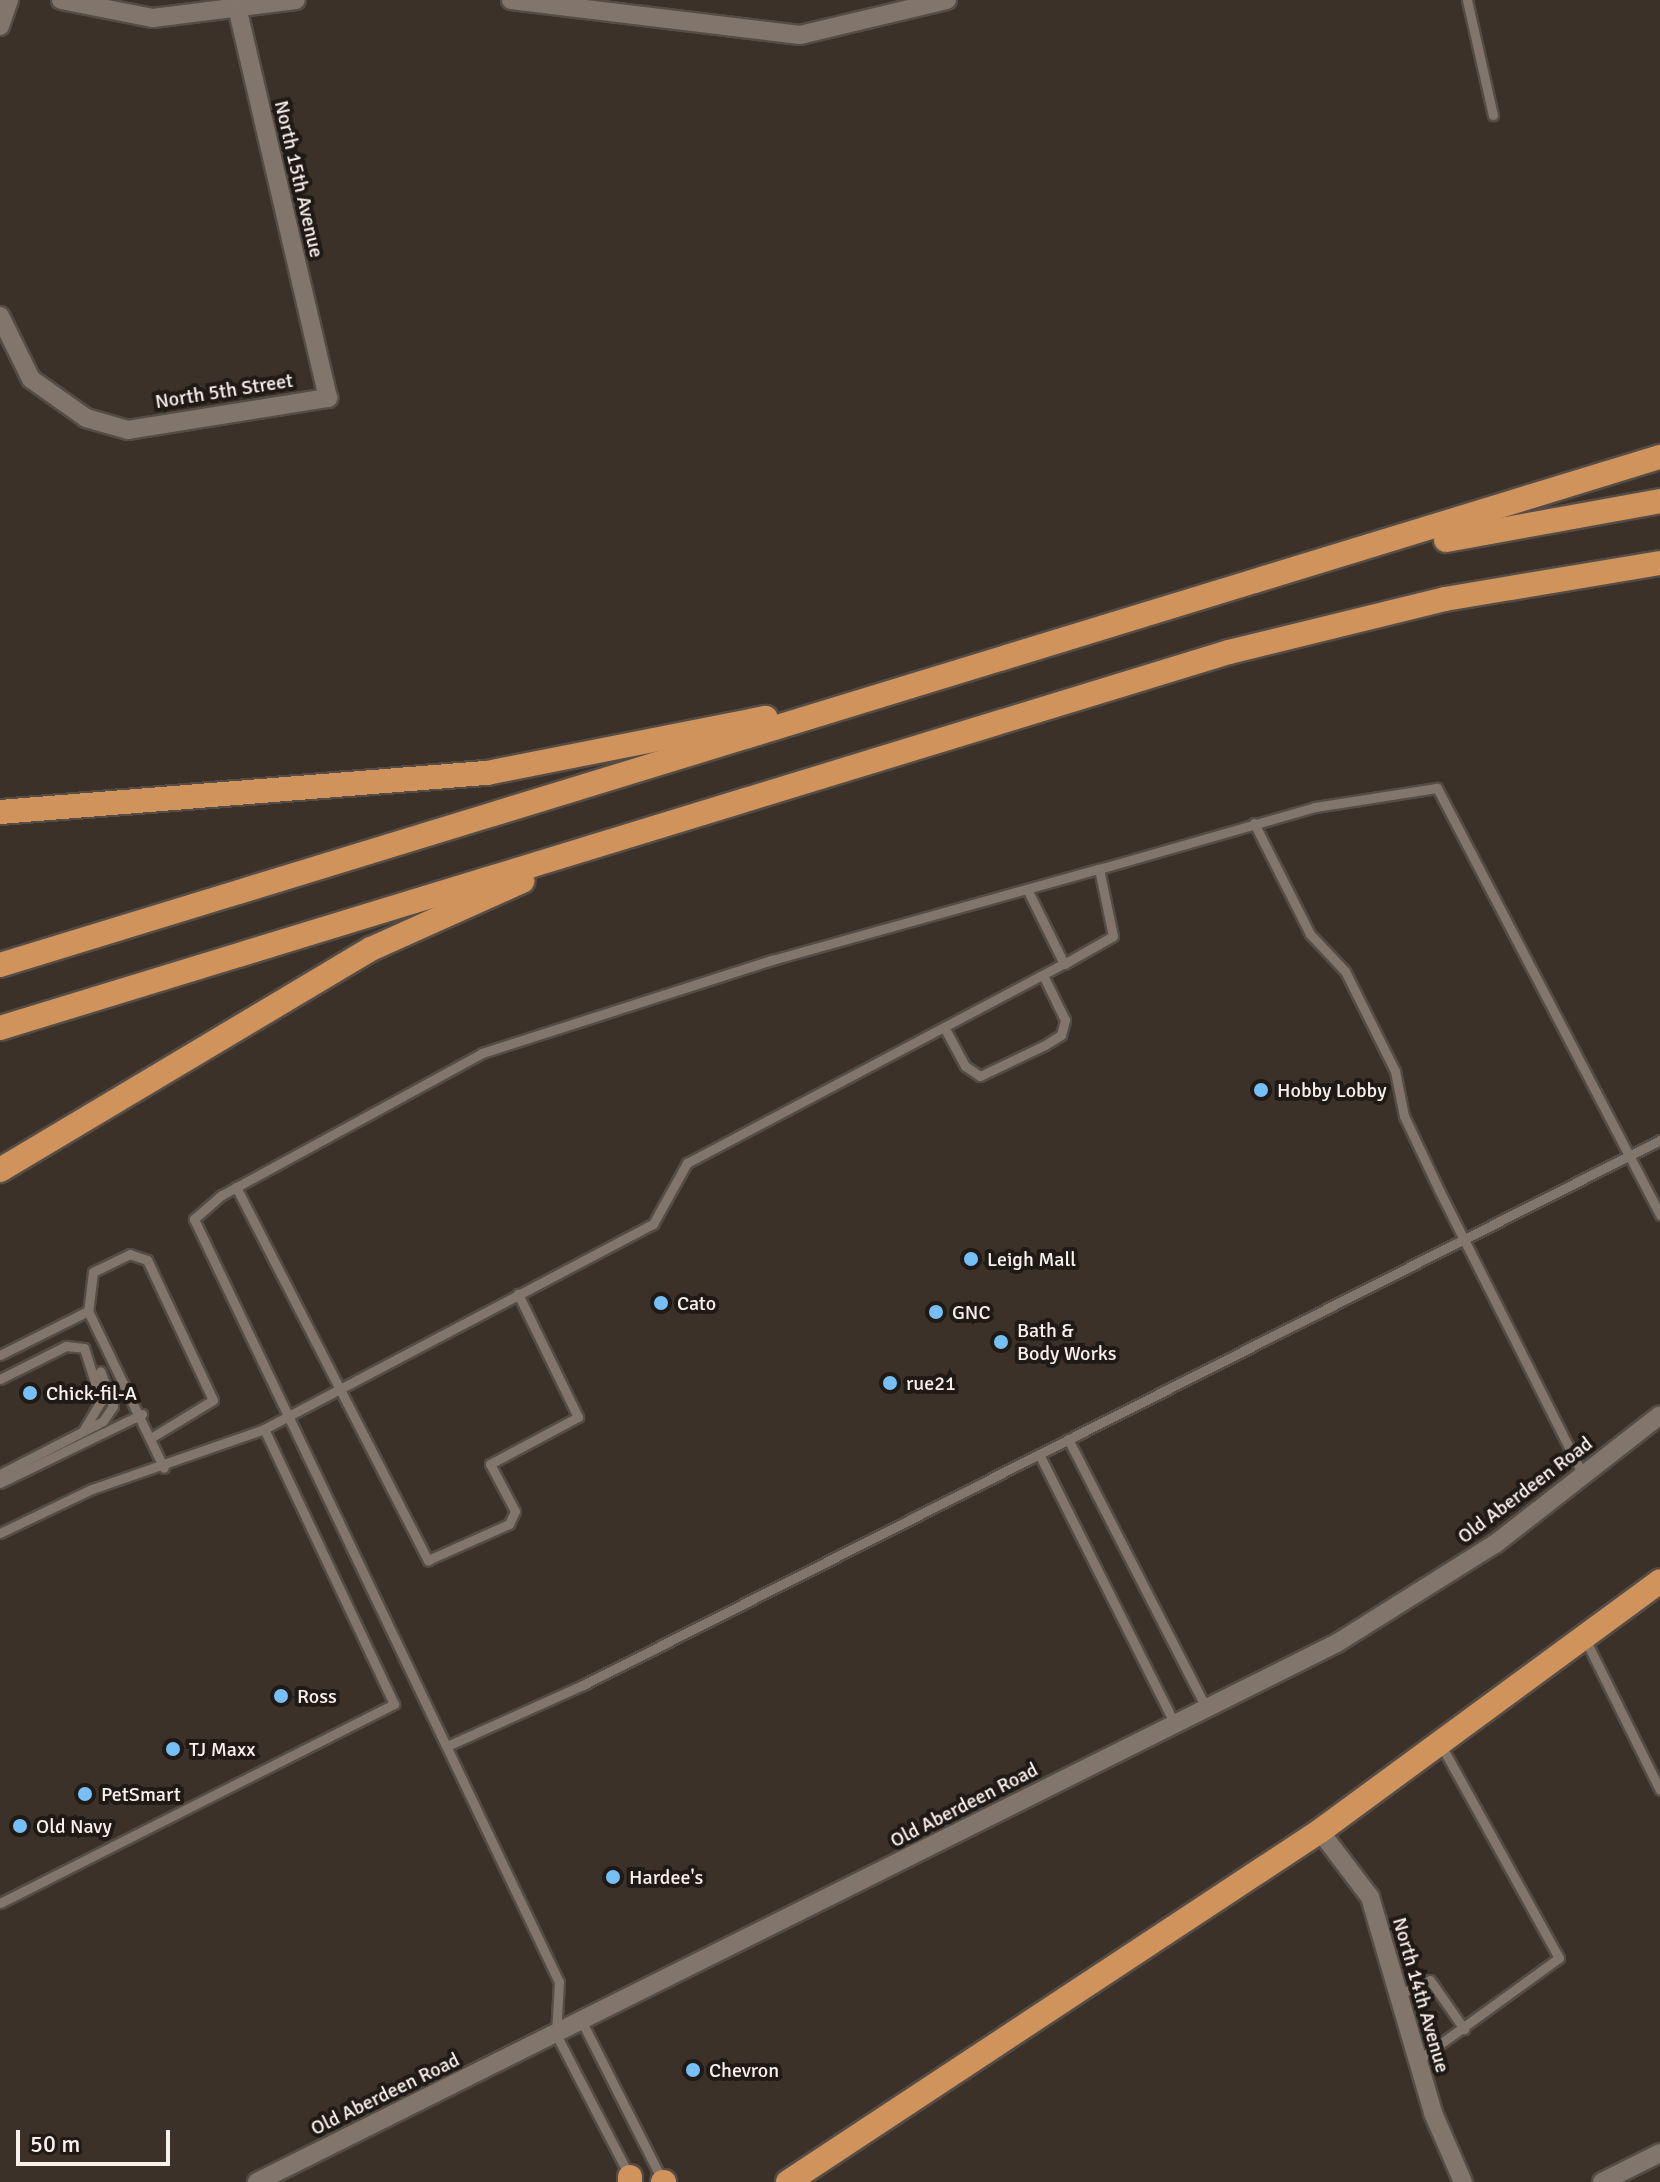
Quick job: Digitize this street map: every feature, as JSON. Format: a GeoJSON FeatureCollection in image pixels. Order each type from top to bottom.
{"type":"FeatureCollection","features":[{"type":"Feature","properties":{"kind":"highway"},"geometry":{"type":"LineString","coordinates":[[0,965],[1660,457]]}},
{"type":"Feature","properties":{"kind":"highway"},"geometry":{"type":"LineString","coordinates":[[1199,600],[1484,530],[1660,501]]}},
{"type":"Feature","properties":{"kind":"highway"},"geometry":{"type":"LineString","coordinates":[[0,1028],[1229,652],[1445,599],[1660,563]]}},
{"type":"Feature","properties":{"kind":"highway"},"geometry":{"type":"LineString","coordinates":[[0,812],[487,773],[874,698]]}},
{"type":"Feature","properties":{"kind":"highway"},"geometry":{"type":"LineString","coordinates":[[0,1170],[371,949],[622,836]]}},
{"type":"Feature","properties":{"kind":"highway"},"geometry":{"type":"LineString","coordinates":[[787,2182],[1320,1831],[1586,1641],[1660,1581]]}},
{"type":"Feature","properties":{"kind":"street"},"geometry":{"type":"LineString","coordinates":[[0,26],[9,0]]}},
{"type":"Feature","properties":{"kind":"street"},"geometry":{"type":"LineString","coordinates":[[61,0],[153,18],[238,12],[296,0]]}},
{"type":"Feature","properties":{"kind":"street"},"geometry":{"type":"LineString","coordinates":[[511,0],[800,35],[947,0]]}},
{"type":"Feature","properties":{"kind":"street","name":"North 15th Avenue"},"geometry":{"type":"LineString","coordinates":[[238,12],[318,356]]}},
{"type":"Feature","properties":{"kind":"street","name":"North 5th Street"},"geometry":{"type":"LineString","coordinates":[[0,316],[31,379],[86,418],[128,430],[328,398],[318,356]]}},
{"type":"Feature","properties":{"kind":"street","name":"Old Aberdeen Road"},"geometry":{"type":"LineString","coordinates":[[257,2182],[1337,1643],[1495,1544],[1660,1415]]}},
{"type":"Feature","properties":{"kind":"street","name":"North 14th Avenue"},"geometry":{"type":"LineString","coordinates":[[1320,1831],[1370,1897],[1418,2060],[1463,2182]]}},
{"type":"Feature","properties":{"kind":"street"},"geometry":{"type":"LineString","coordinates":[[1602,2182],[1660,2153]]}},
{"type":"Feature","properties":{"kind":"lane"},"geometry":{"type":"LineString","coordinates":[[1467,0],[1493,115]]}},
{"type":"Feature","properties":{"kind":"lane"},"geometry":{"type":"LineString","coordinates":[[631,2180],[556,2034],[559,1982],[194,1219],[236,1187],[482,1053],[1254,823],[1437,788],[1660,1215]]}},
{"type":"Feature","properties":{"kind":"lane"},"geometry":{"type":"LineString","coordinates":[[1254,823],[1310,934],[1351,982],[1462,1239],[1583,1475]]}},
{"type":"Feature","properties":{"kind":"lane"},"geometry":{"type":"LineString","coordinates":[[0,1533],[92,1489],[164,1468],[264,1429],[653,1224],[687,1163],[1113,936],[1099,869]]}},
{"type":"Feature","properties":{"kind":"lane"},"geometry":{"type":"LineString","coordinates":[[1027,889],[1065,963]]}},
{"type":"Feature","properties":{"kind":"lane"},"geometry":{"type":"LineString","coordinates":[[944,1027],[965,1066],[980,1076],[1045,1045],[1061,1035],[1065,1020],[1043,975]]}},
{"type":"Feature","properties":{"kind":"lane"},"geometry":{"type":"LineString","coordinates":[[447,1746],[1039,1454],[1660,1140]]}},
{"type":"Feature","properties":{"kind":"lane"},"geometry":{"type":"LineString","coordinates":[[236,1187],[337,1389],[428,1560],[509,1524],[515,1511],[490,1464],[578,1417],[518,1294]]}},
{"type":"Feature","properties":{"kind":"lane"},"geometry":{"type":"LineString","coordinates":[[154,1436],[213,1400],[147,1260],[130,1254],[93,1272],[88,1311],[154,1436],[164,1468]]}},
{"type":"Feature","properties":{"kind":"lane"},"geometry":{"type":"LineString","coordinates":[[0,1355],[88,1311]]}},
{"type":"Feature","properties":{"kind":"lane"},"geometry":{"type":"LineString","coordinates":[[0,1379],[76,1344],[97,1372],[101,1401],[83,1431],[0,1474]]}},
{"type":"Feature","properties":{"kind":"lane"},"geometry":{"type":"LineString","coordinates":[[0,1483],[142,1414]]}},
{"type":"Feature","properties":{"kind":"lane"},"geometry":{"type":"LineString","coordinates":[[0,1903],[394,1704],[264,1429]]}},
{"type":"Feature","properties":{"kind":"lane"},"geometry":{"type":"LineString","coordinates":[[1068,1439],[1206,1708]]}},
{"type":"Feature","properties":{"kind":"lane"},"geometry":{"type":"LineString","coordinates":[[1039,1454],[1175,1724]]}},
{"type":"Feature","properties":{"kind":"lane"},"geometry":{"type":"LineString","coordinates":[[1586,1641],[1660,1790]]}},
{"type":"Feature","properties":{"kind":"lane"},"geometry":{"type":"LineString","coordinates":[[1418,2060],[1559,1958],[1441,1745]]}},
{"type":"Feature","properties":{"kind":"lane"},"geometry":{"type":"LineString","coordinates":[[1398,1995],[1430,1980],[1464,2029]]}},
{"type":"Feature","properties":{"kind":"lane"},"geometry":{"type":"LineString","coordinates":[[582,2022],[664,2182]]}},
{"type":"Feature","properties":{"kind":"place","name":"Hobby Lobby"},"geometry":{"type":"Point","coordinates":[1261,1090]}},
{"type":"Feature","properties":{"kind":"place","name":"Leigh Mall"},"geometry":{"type":"Point","coordinates":[971,1259]}},
{"type":"Feature","properties":{"kind":"place","name":"Cato"},"geometry":{"type":"Point","coordinates":[661,1303]}},
{"type":"Feature","properties":{"kind":"place","name":"GNC"},"geometry":{"type":"Point","coordinates":[936,1312]}},
{"type":"Feature","properties":{"kind":"place","name":"Bath & Body Works"},"geometry":{"type":"Point","coordinates":[1001,1342]}},
{"type":"Feature","properties":{"kind":"place","name":"rue21"},"geometry":{"type":"Point","coordinates":[890,1383]}},
{"type":"Feature","properties":{"kind":"place","name":"Chick-fil-A"},"geometry":{"type":"Point","coordinates":[30,1393]}},
{"type":"Feature","properties":{"kind":"place","name":"Ross"},"geometry":{"type":"Point","coordinates":[281,1696]}},
{"type":"Feature","properties":{"kind":"place","name":"TJ Maxx"},"geometry":{"type":"Point","coordinates":[173,1749]}},
{"type":"Feature","properties":{"kind":"place","name":"PetSmart"},"geometry":{"type":"Point","coordinates":[85,1794]}},
{"type":"Feature","properties":{"kind":"place","name":"Old Navy"},"geometry":{"type":"Point","coordinates":[20,1826]}},
{"type":"Feature","properties":{"kind":"place","name":"Hardee's"},"geometry":{"type":"Point","coordinates":[613,1877]}},
{"type":"Feature","properties":{"kind":"place","name":"Chevron"},"geometry":{"type":"Point","coordinates":[693,2070]}}]}
